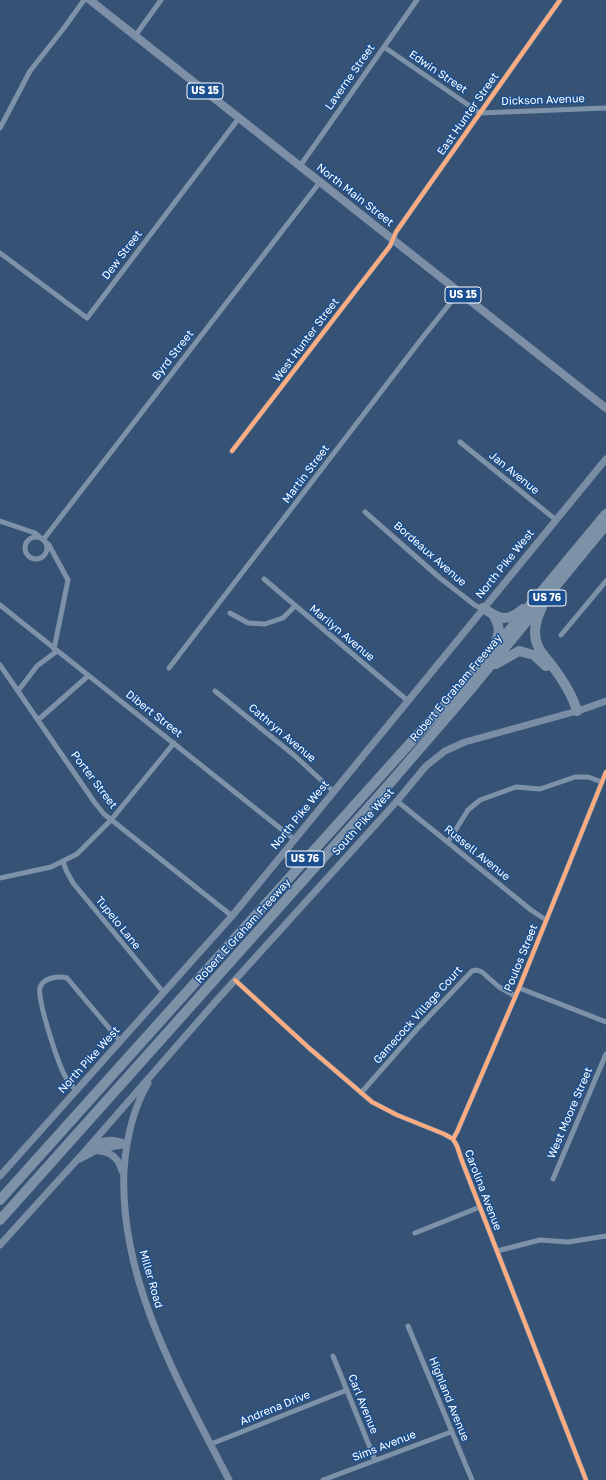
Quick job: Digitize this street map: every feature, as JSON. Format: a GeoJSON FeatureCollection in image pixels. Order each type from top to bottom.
{"type":"FeatureCollection","features":[{"type":"Feature","properties":{"kind":"highway","name":"Robert E Graham Freeway"},"geometry":{"type":"LineString","coordinates":[[0,1220],[330,852],[546,592],[606,514]]}},
{"type":"Feature","properties":{"kind":"highway","name":"Robert E Graham Freeway"},"geometry":{"type":"LineString","coordinates":[[546,592],[606,525]]}},
{"type":"Feature","properties":{"kind":"highway"},"geometry":{"type":"LineString","coordinates":[[484,608],[494,616],[501,618],[511,617],[546,592]]}},
{"type":"Feature","properties":{"kind":"highway"},"geometry":{"type":"LineString","coordinates":[[546,592],[535,629],[538,647],[573,699],[577,712]]}},
{"type":"Feature","properties":{"kind":"highway"},"geometry":{"type":"LineString","coordinates":[[485,666],[499,636],[498,626],[494,616]]}},
{"type":"Feature","properties":{"kind":"highway"},"geometry":{"type":"LineString","coordinates":[[485,666],[519,651],[534,655],[563,683]]}},
{"type":"Feature","properties":{"kind":"highway","name":"Robert E Graham Freeway"},"geometry":{"type":"LineString","coordinates":[[0,1200],[485,666]]}},
{"type":"Feature","properties":{"kind":"main road","name":"North Main Street"},"geometry":{"type":"LineString","coordinates":[[90,0],[606,408]]}},
{"type":"Feature","properties":{"kind":"main road","name":"North Pike West"},"geometry":{"type":"LineString","coordinates":[[0,1176],[232,916],[606,459]]}},
{"type":"Feature","properties":{"kind":"main road","name":"South Pike West"},"geometry":{"type":"LineString","coordinates":[[154,1072],[397,801],[426,766],[445,751],[465,742],[577,712],[606,701]]}},
{"type":"Feature","properties":{"kind":"main road","name":"Miller Road"},"geometry":{"type":"LineString","coordinates":[[154,1072],[141,1097],[132,1122],[127,1144],[124,1179],[124,1203],[128,1231],[139,1281],[164,1349],[229,1480]]}},
{"type":"Feature","properties":{"kind":"main road"},"geometry":{"type":"LineString","coordinates":[[0,1245],[154,1072]]}},
{"type":"Feature","properties":{"kind":"main road"},"geometry":{"type":"LineString","coordinates":[[86,1150],[98,1142],[109,1140],[116,1140],[127,1144]]}},
{"type":"Feature","properties":{"kind":"main road"},"geometry":{"type":"LineString","coordinates":[[75,1162],[95,1151],[127,1144]]}},
{"type":"Feature","properties":{"kind":"main road"},"geometry":{"type":"LineString","coordinates":[[95,1151],[108,1153],[115,1157],[121,1165],[124,1179]]}},
{"type":"Feature","properties":{"kind":"street"},"geometry":{"type":"LineString","coordinates":[[0,128],[9,114],[30,71],[84,0]]}},
{"type":"Feature","properties":{"kind":"street"},"geometry":{"type":"LineString","coordinates":[[135,36],[161,0]]}},
{"type":"Feature","properties":{"kind":"street","name":"Laverne Street"},"geometry":{"type":"LineString","coordinates":[[300,166],[417,0]]}},
{"type":"Feature","properties":{"kind":"street","name":"East Hunter Street"},"geometry":{"type":"LineString","coordinates":[[393,240],[417,202],[560,0]]}},
{"type":"Feature","properties":{"kind":"street","name":"Edwin Street"},"geometry":{"type":"LineString","coordinates":[[384,47],[480,112]]}},
{"type":"Feature","properties":{"kind":"street","name":"Dickson Avenue"},"geometry":{"type":"LineString","coordinates":[[480,112],[606,108]]}},
{"type":"Feature","properties":{"kind":"street","name":"Dew Street"},"geometry":{"type":"LineString","coordinates":[[0,253],[87,318],[239,118]]}},
{"type":"Feature","properties":{"kind":"street","name":"Byrd Street"},"geometry":{"type":"LineString","coordinates":[[43,540],[320,182]]}},
{"type":"Feature","properties":{"kind":"street","name":"West Hunter Street"},"geometry":{"type":"LineString","coordinates":[[232,451],[390,246],[393,240]]}},
{"type":"Feature","properties":{"kind":"street","name":"Martin Street"},"geometry":{"type":"LineString","coordinates":[[169,668],[459,292]]}},
{"type":"Feature","properties":{"kind":"street","name":"Jan Avenue"},"geometry":{"type":"LineString","coordinates":[[460,442],[556,520]]}},
{"type":"Feature","properties":{"kind":"street","name":"Bordeaux Avenue"},"geometry":{"type":"LineString","coordinates":[[365,512],[440,578],[476,606],[484,608]]}},
{"type":"Feature","properties":{"kind":"street"},"geometry":{"type":"LineString","coordinates":[[0,521],[35,533],[49,545],[68,580],[56,650],[37,666],[18,691]]}},
{"type":"Feature","properties":{"kind":"street"},"geometry":{"type":"LineString","coordinates":[[35,538],[43,540],[47,547],[45,554],[40,558],[30,557],[26,550],[29,541],[35,538]]}},
{"type":"Feature","properties":{"kind":"street","name":"Marilyn Avenue"},"geometry":{"type":"LineString","coordinates":[[264,579],[408,701]]}},
{"type":"Feature","properties":{"kind":"street"},"geometry":{"type":"LineString","coordinates":[[561,636],[606,581]]}},
{"type":"Feature","properties":{"kind":"street","name":"Dibert Street"},"geometry":{"type":"LineString","coordinates":[[0,605],[295,840]]}},
{"type":"Feature","properties":{"kind":"street"},"geometry":{"type":"LineString","coordinates":[[230,613],[248,623],[265,624],[283,618],[295,606]]}},
{"type":"Feature","properties":{"kind":"street","name":"Porter Street"},"geometry":{"type":"LineString","coordinates":[[0,665],[95,803],[111,820],[232,916]]}},
{"type":"Feature","properties":{"kind":"street"},"geometry":{"type":"LineString","coordinates":[[38,720],[88,676]]}},
{"type":"Feature","properties":{"kind":"street","name":"Cathryn Avenue"},"geometry":{"type":"LineString","coordinates":[[215,691],[290,751],[334,792]]}},
{"type":"Feature","properties":{"kind":"street"},"geometry":{"type":"LineString","coordinates":[[0,878],[38,870],[77,854],[111,820],[174,743]]}},
{"type":"Feature","properties":{"kind":"street","name":"Poulos Street"},"geometry":{"type":"LineString","coordinates":[[453,1139],[515,996],[606,772]]}},
{"type":"Feature","properties":{"kind":"street"},"geometry":{"type":"LineString","coordinates":[[448,842],[468,810],[480,800],[516,787],[540,789],[575,777],[588,777],[602,782]]}},
{"type":"Feature","properties":{"kind":"street","name":"Russell Avenue"},"geometry":{"type":"LineString","coordinates":[[397,801],[531,910],[546,920]]}},
{"type":"Feature","properties":{"kind":"street","name":"Tupelo Lane"},"geometry":{"type":"LineString","coordinates":[[63,861],[73,883],[164,993]]}},
{"type":"Feature","properties":{"kind":"street","name":"Gamecock Village Court"},"geometry":{"type":"LineString","coordinates":[[361,1093],[469,973],[474,970],[479,971],[499,987],[515,996]]}},
{"type":"Feature","properties":{"kind":"street"},"geometry":{"type":"LineString","coordinates":[[76,1090],[64,1075],[52,1039],[40,996],[40,987],[42,984],[51,978],[67,978],[120,1041]]}},
{"type":"Feature","properties":{"kind":"street","name":"Carolina Avenue"},"geometry":{"type":"LineString","coordinates":[[235,980],[361,1093],[382,1108],[453,1139],[586,1480]]}},
{"type":"Feature","properties":{"kind":"street"},"geometry":{"type":"LineString","coordinates":[[518,988],[606,1022]]}},
{"type":"Feature","properties":{"kind":"street","name":"West Moore Street"},"geometry":{"type":"LineString","coordinates":[[553,1178],[606,1054]]}},
{"type":"Feature","properties":{"kind":"street"},"geometry":{"type":"LineString","coordinates":[[414,1233],[480,1207]]}},
{"type":"Feature","properties":{"kind":"street"},"geometry":{"type":"LineString","coordinates":[[497,1251],[540,1240],[568,1242],[606,1236]]}},
{"type":"Feature","properties":{"kind":"street","name":"Highland Avenue"},"geometry":{"type":"LineString","coordinates":[[408,1326],[472,1480]]}},
{"type":"Feature","properties":{"kind":"street","name":"Carl Avenue"},"geometry":{"type":"LineString","coordinates":[[333,1356],[375,1460]]}},
{"type":"Feature","properties":{"kind":"street","name":"Andrena Drive"},"geometry":{"type":"LineString","coordinates":[[211,1444],[347,1390]]}},
{"type":"Feature","properties":{"kind":"street","name":"Sims Avenue"},"geometry":{"type":"LineString","coordinates":[[323,1480],[452,1432]]}},
{"type":"Feature","properties":{"kind":"cycle path"},"geometry":{"type":"LineString","coordinates":[[232,451],[390,246],[396,232],[560,0]]}},
{"type":"Feature","properties":{"kind":"cycle path"},"geometry":{"type":"LineString","coordinates":[[453,1139],[519,988],[606,772]]}},
{"type":"Feature","properties":{"kind":"cycle path"},"geometry":{"type":"LineString","coordinates":[[235,980],[309,1048],[372,1102],[397,1115],[453,1139],[586,1480]]}}]}
